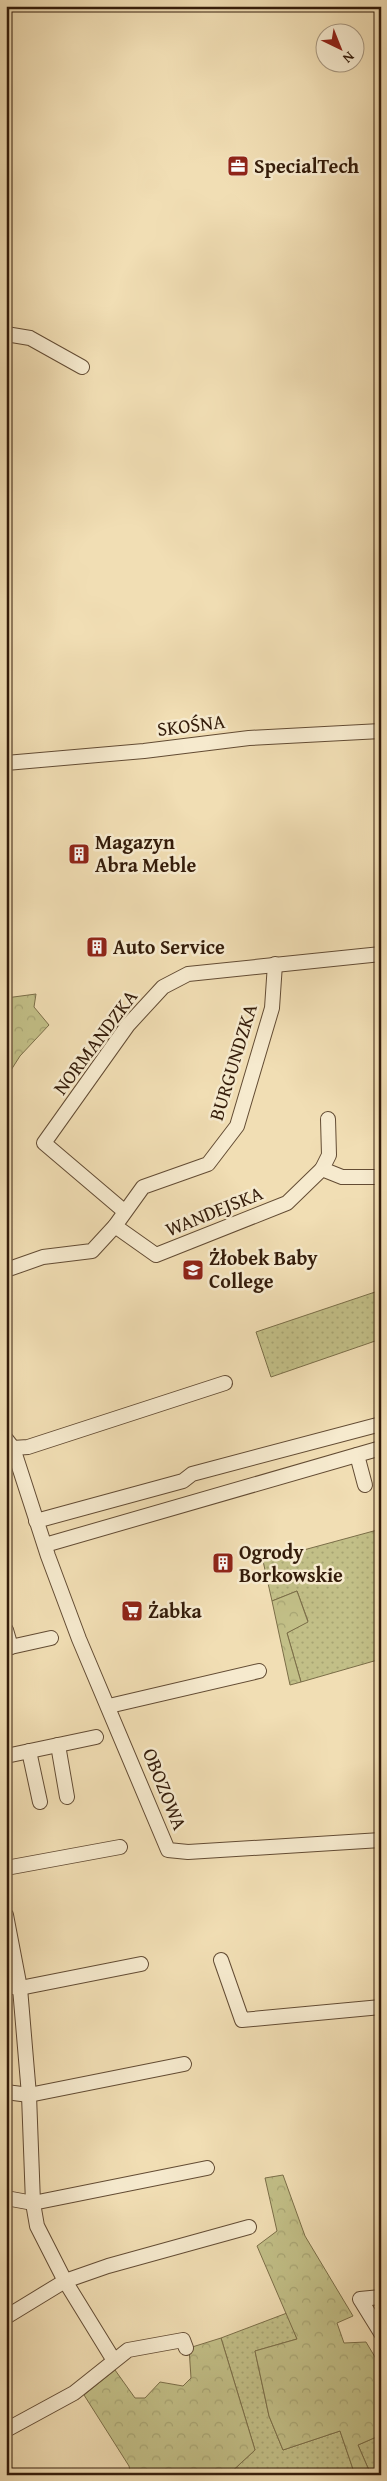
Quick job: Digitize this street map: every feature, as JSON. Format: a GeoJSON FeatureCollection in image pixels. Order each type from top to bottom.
{"type":"FeatureCollection","features":[{"type":"Feature","properties":{"kind":"street"},"geometry":{"type":"LineString","coordinates":[[6,334],[30,338],[82,367]]}},
{"type":"Feature","properties":{"kind":"street","name":"SKOŚNA"},"geometry":{"type":"LineString","coordinates":[[6,762],[144,751],[248,738],[381,731]]}},
{"type":"Feature","properties":{"kind":"street","name":"NORMANDZKA"},"geometry":{"type":"LineString","coordinates":[[124,1211],[44,1143],[128,1025],[163,987],[188,974],[381,954]]}},
{"type":"Feature","properties":{"kind":"street","name":"BURGUNDZKA"},"geometry":{"type":"LineString","coordinates":[[6,1270],[48,1256],[89,1252],[115,1226],[143,1187],[208,1164],[237,1126],[272,1008],[275,964]]}},
{"type":"Feature","properties":{"kind":"street","name":"WANDEJSKA"},"geometry":{"type":"LineString","coordinates":[[115,1226],[156,1255],[287,1203],[322,1169],[329,1155],[328,1119]]}},
{"type":"Feature","properties":{"kind":"street"},"geometry":{"type":"LineString","coordinates":[[322,1169],[342,1176],[381,1178]]}},
{"type":"Feature","properties":{"kind":"street"},"geometry":{"type":"LineString","coordinates":[[10,1444],[28,1448],[225,1383]]}},
{"type":"Feature","properties":{"kind":"street"},"geometry":{"type":"LineString","coordinates":[[36,1521],[183,1481],[192,1474],[381,1424]]}},
{"type":"Feature","properties":{"kind":"street","name":"OBOZOWA"},"geometry":{"type":"LineString","coordinates":[[10,1444],[44,1545],[79,1639],[109,1706],[168,1850],[188,1852],[381,1840]]}},
{"type":"Feature","properties":{"kind":"street"},"geometry":{"type":"LineString","coordinates":[[44,1545],[381,1448]]}},
{"type":"Feature","properties":{"kind":"street"},"geometry":{"type":"LineString","coordinates":[[357,1455],[365,1485]]}},
{"type":"Feature","properties":{"kind":"street"},"geometry":{"type":"LineString","coordinates":[[6,1630],[9,1648],[50,1638]]}},
{"type":"Feature","properties":{"kind":"street"},"geometry":{"type":"LineString","coordinates":[[109,1706],[259,1671]]}},
{"type":"Feature","properties":{"kind":"street"},"geometry":{"type":"LineString","coordinates":[[6,1756],[96,1737]]}},
{"type":"Feature","properties":{"kind":"street"},"geometry":{"type":"LineString","coordinates":[[58,1745],[67,1797]]}},
{"type":"Feature","properties":{"kind":"street"},"geometry":{"type":"LineString","coordinates":[[29,1751],[40,1802]]}},
{"type":"Feature","properties":{"kind":"street"},"geometry":{"type":"LineString","coordinates":[[6,1868],[120,1847]]}},
{"type":"Feature","properties":{"kind":"street"},"geometry":{"type":"LineString","coordinates":[[6,1914],[13,1987],[29,2096],[33,2203],[37,2226],[65,2281],[113,2359]]}},
{"type":"Feature","properties":{"kind":"street"},"geometry":{"type":"LineString","coordinates":[[221,1960],[242,2020],[381,2007]]}},
{"type":"Feature","properties":{"kind":"street"},"geometry":{"type":"LineString","coordinates":[[13,1987],[141,1964]]}},
{"type":"Feature","properties":{"kind":"street"},"geometry":{"type":"LineString","coordinates":[[6,2092],[29,2096],[184,2064]]}},
{"type":"Feature","properties":{"kind":"street"},"geometry":{"type":"LineString","coordinates":[[6,2198],[33,2203],[207,2168]]}},
{"type":"Feature","properties":{"kind":"street"},"geometry":{"type":"LineString","coordinates":[[6,2317],[65,2281],[108,2266],[250,2227]]}},
{"type":"Feature","properties":{"kind":"street"},"geometry":{"type":"LineString","coordinates":[[381,2297],[360,2299],[381,2333]]}},
{"type":"Feature","properties":{"kind":"street"},"geometry":{"type":"LineString","coordinates":[[6,2430],[74,2393],[113,2359],[128,2350],[183,2340],[186,2348]]}},
{"type":"Feature","properties":{"kind":"green space"},"geometry":{"type":"Polygon","coordinates":[[[36,994],[34,1007],[49,1025],[20,1056],[6,1078],[6,998],[36,994]]]}},
{"type":"Feature","properties":{"kind":"green space"},"geometry":{"type":"Polygon","coordinates":[[[381,1290],[381,1339],[271,1377],[256,1332],[381,1290]]]}},
{"type":"Feature","properties":{"kind":"green space"},"geometry":{"type":"Polygon","coordinates":[[[381,1529],[381,1659],[301,1682],[287,1633],[308,1621],[297,1591],[272,1601],[263,1561],[381,1529]]]}},
{"type":"Feature","properties":{"kind":"green space"},"geometry":{"type":"Polygon","coordinates":[[[297,1591],[308,1622],[287,1633],[301,1682],[290,1685],[272,1601],[297,1591]]]}},
{"type":"Feature","properties":{"kind":"green space"},"geometry":{"type":"Polygon","coordinates":[[[283,2175],[305,2236],[353,2316],[337,2323],[344,2343],[366,2342],[381,2367],[381,2435],[358,2445],[371,2475],[355,2475],[340,2431],[283,2450],[269,2416],[255,2351],[297,2339],[257,2246],[277,2231],[265,2178],[283,2175]]]}},
{"type":"Feature","properties":{"kind":"green space"},"geometry":{"type":"Polygon","coordinates":[[[287,2313],[297,2339],[255,2351],[269,2416],[283,2450],[340,2431],[355,2475],[228,2475],[255,2450],[221,2338],[287,2313]]]}},
{"type":"Feature","properties":{"kind":"green space"},"geometry":{"type":"Polygon","coordinates":[[[221,2338],[255,2450],[228,2475],[131,2475],[129,2466],[84,2395],[115,2370],[135,2398],[145,2398],[160,2382],[183,2386],[191,2378],[189,2348],[221,2338]]]}},
{"type":"Feature","properties":{"kind":"green space"},"geometry":{"type":"Polygon","coordinates":[[[381,2435],[381,2475],[371,2475],[358,2445],[381,2435]]]}},
{"type":"Feature","properties":{"kind":"place","name":"SpecialTech"},"geometry":{"type":"Point","coordinates":[238,166]}},
{"type":"Feature","properties":{"kind":"place","name":"Magazyn Abra Meble"},"geometry":{"type":"Point","coordinates":[79,854]}},
{"type":"Feature","properties":{"kind":"place","name":"Auto Service"},"geometry":{"type":"Point","coordinates":[97,947]}},
{"type":"Feature","properties":{"kind":"place","name":"Żłobek Baby College"},"geometry":{"type":"Point","coordinates":[193,1270]}},
{"type":"Feature","properties":{"kind":"place","name":"Ogrody Borkowskie"},"geometry":{"type":"Point","coordinates":[223,1563]}},
{"type":"Feature","properties":{"kind":"place","name":"Żabka"},"geometry":{"type":"Point","coordinates":[132,1611]}}]}
